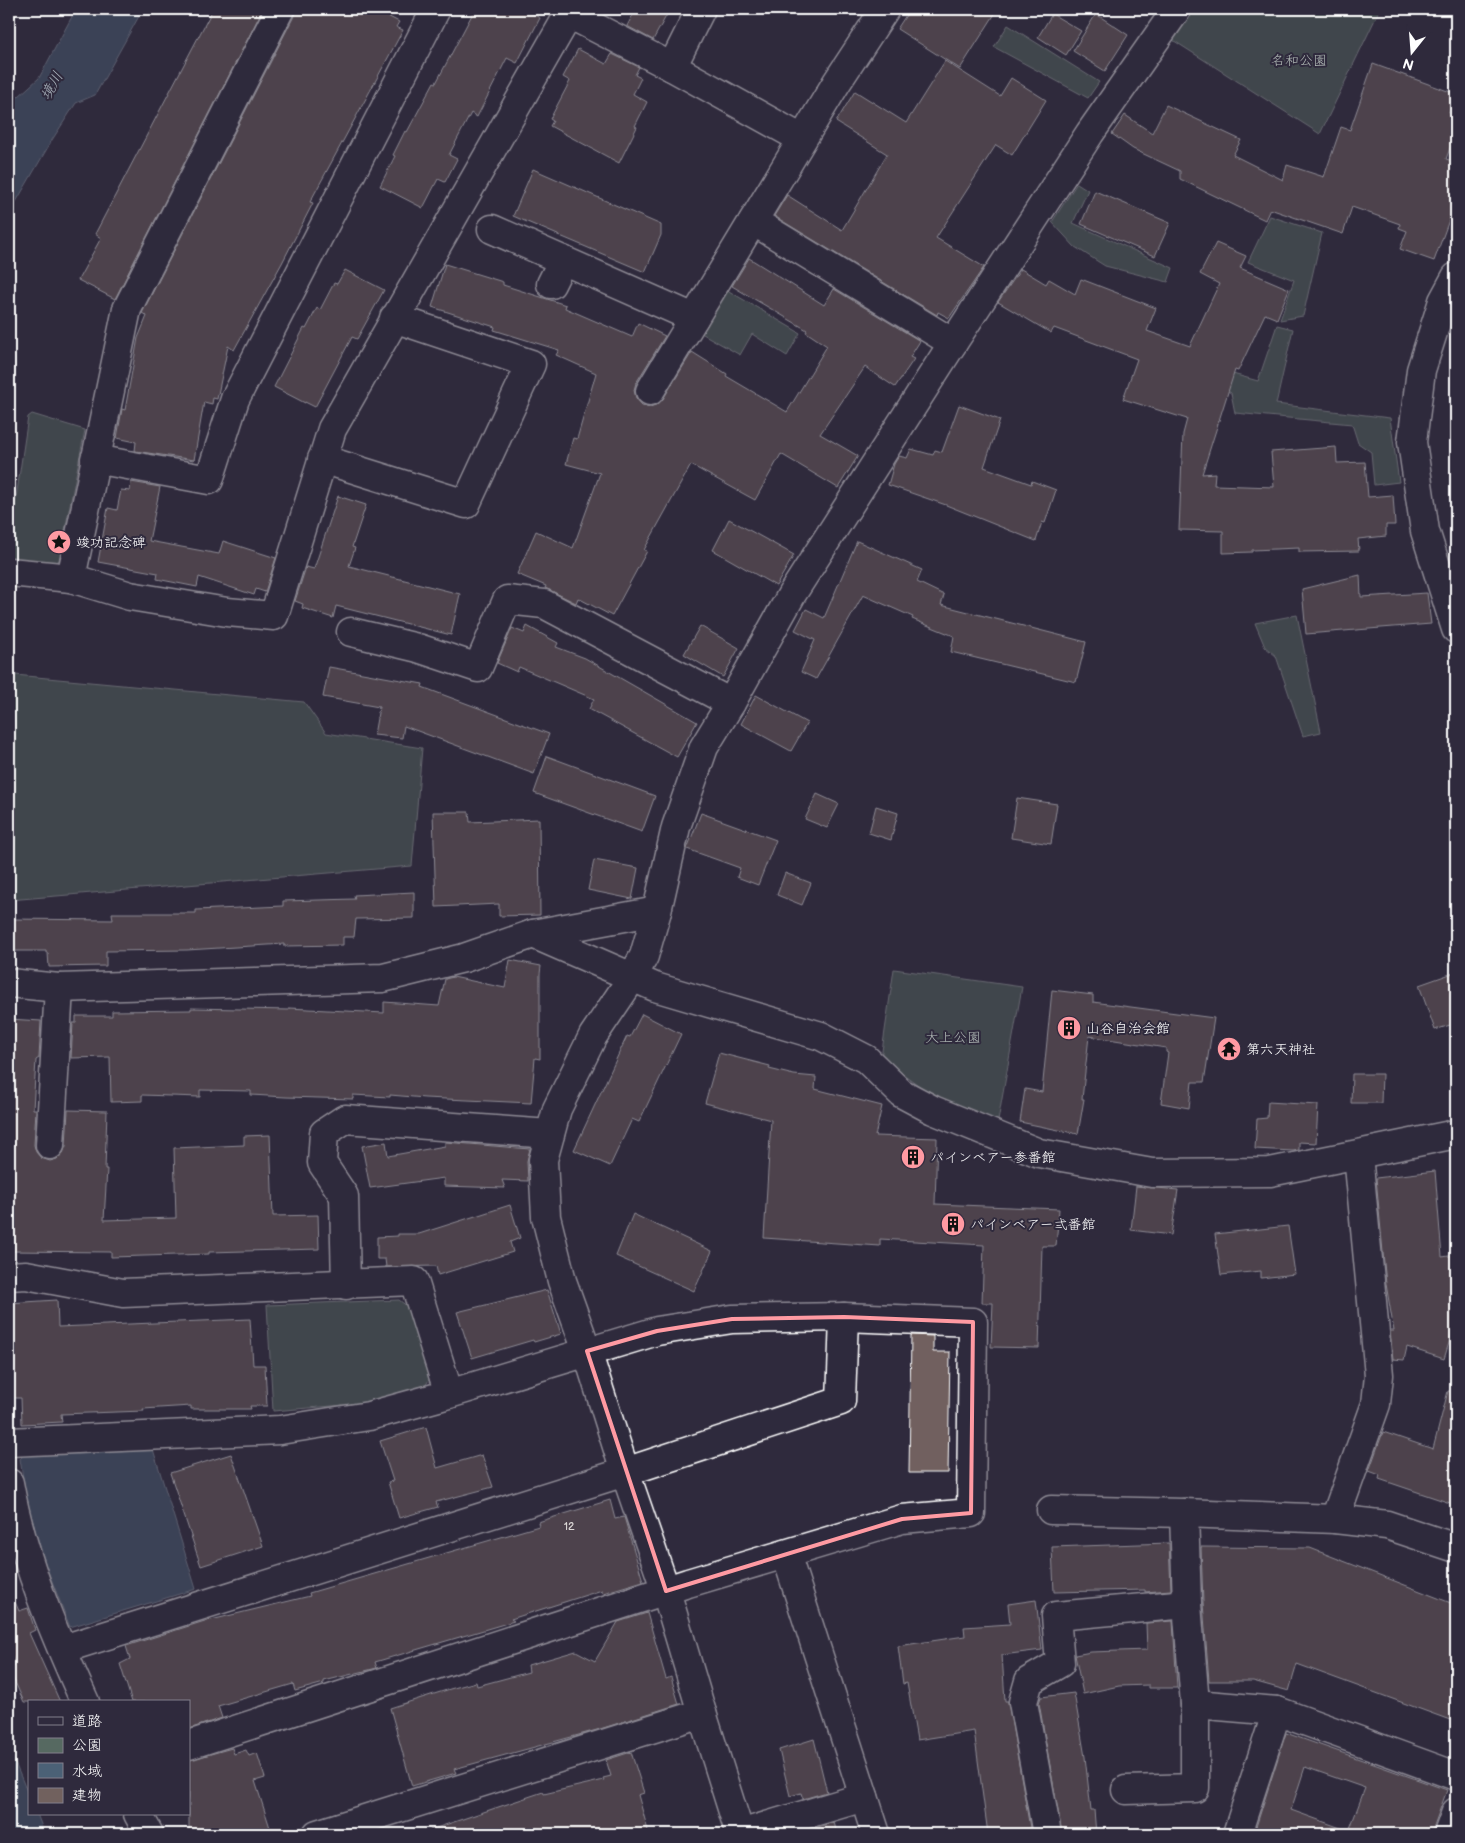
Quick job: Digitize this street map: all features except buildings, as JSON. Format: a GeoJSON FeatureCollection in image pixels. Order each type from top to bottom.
{"type":"FeatureCollection","features":[{"type":"Feature","properties":{"kind":"street"},"geometry":{"type":"LineString","coordinates":[[71,578],[127,309],[280,9]]}},
{"type":"Feature","properties":{"kind":"street"},"geometry":{"type":"LineString","coordinates":[[672,67],[701,9]]}},
{"type":"Feature","properties":{"kind":"street"},"geometry":{"type":"LineString","coordinates":[[650,391],[802,139],[884,9]]}},
{"type":"Feature","properties":{"kind":"street"},"geometry":{"type":"LineString","coordinates":[[864,1796],[740,1834],[666,1592],[625,1472],[587,1351],[562,1281],[546,1217],[543,1160],[557,1109],[593,1036],[632,978],[644,956],[657,911],[676,827],[704,747],[792,594],[1090,133],[1177,9]]}},
{"type":"Feature","properties":{"kind":"street"},"geometry":{"type":"LineString","coordinates":[[96,459],[209,480],[235,399],[431,10]]}},
{"type":"Feature","properties":{"kind":"street"},"geometry":{"type":"LineString","coordinates":[[9,572],[71,578],[130,596],[227,612],[274,616],[332,429],[568,14],[672,67],[802,139]]}},
{"type":"Feature","properties":{"kind":"street"},"geometry":{"type":"LineString","coordinates":[[753,221],[953,343]]}},
{"type":"Feature","properties":{"kind":"street"},"geometry":{"type":"LineString","coordinates":[[492,230],[694,318]]}},
{"type":"Feature","properties":{"kind":"street"},"geometry":{"type":"LineString","coordinates":[[551,284],[563,260]]}},
{"type":"Feature","properties":{"kind":"street"},"geometry":{"type":"LineString","coordinates":[[1456,277],[1443,301],[1421,370],[1412,442],[1425,531],[1456,629]]}},
{"type":"Feature","properties":{"kind":"street"},"geometry":{"type":"LineString","coordinates":[[322,459],[466,504],[530,364],[394,318]]}},
{"type":"Feature","properties":{"kind":"street"},"geometry":{"type":"LineString","coordinates":[[351,632],[418,648],[478,668],[507,600],[544,604],[731,703]]}},
{"type":"Feature","properties":{"kind":"street"},"geometry":{"type":"LineString","coordinates":[[9,983],[59,988],[383,978],[464,958],[533,934],[657,911]]}},
{"type":"Feature","properties":{"kind":"street"},"geometry":{"type":"LineString","coordinates":[[533,934],[655,987],[821,1036],[866,1059],[901,1093],[933,1110],[1039,1153],[1152,1173],[1270,1172],[1456,1134]]}},
{"type":"Feature","properties":{"kind":"street"},"geometry":{"type":"LineString","coordinates":[[50,1145],[59,988]]}},
{"type":"Feature","properties":{"kind":"street"},"geometry":{"type":"LineString","coordinates":[[346,1285],[344,1196],[322,1162],[324,1132],[345,1119],[550,1134]]}},
{"type":"Feature","properties":{"kind":"street"},"geometry":{"type":"LineString","coordinates":[[1335,1519],[1376,1404],[1379,1375],[1358,1155]]}},
{"type":"Feature","properties":{"kind":"street"},"geometry":{"type":"LineString","coordinates":[[9,1276],[26,1275],[123,1293],[414,1281],[448,1394]]}},
{"type":"Feature","properties":{"kind":"street"},"geometry":{"type":"LineString","coordinates":[[63,1649],[841,1402],[844,1316]]}},
{"type":"Feature","properties":{"kind":"street"},"geometry":{"type":"LineString","coordinates":[[9,1442],[280,1430],[369,1416],[657,1331],[732,1319],[844,1316],[973,1322],[971,1513],[902,1519],[666,1592],[190,1745]]}},
{"type":"Feature","properties":{"kind":"street"},"geometry":{"type":"LineString","coordinates":[[9,1484],[14,1512],[42,1603],[84,1700]]}},
{"type":"Feature","properties":{"kind":"street"},"geometry":{"type":"LineString","coordinates":[[1051,1510],[1335,1519],[1387,1525],[1456,1548]]}},
{"type":"Feature","properties":{"kind":"street"},"geometry":{"type":"LineString","coordinates":[[1126,1790],[1195,1788],[1195,1704],[1187,1604],[1184,1513]]}},
{"type":"Feature","properties":{"kind":"street"},"geometry":{"type":"LineString","coordinates":[[786,1554],[876,1834]]}},
{"type":"Feature","properties":{"kind":"street"},"geometry":{"type":"LineString","coordinates":[[1047,1834],[1023,1702],[1029,1680],[1060,1663],[1056,1616],[1187,1604]]}},
{"type":"Feature","properties":{"kind":"street"},"geometry":{"type":"LineString","coordinates":[[1195,1704],[1277,1711],[1456,1776]]}},
{"type":"Feature","properties":{"kind":"street"},"geometry":{"type":"LineString","coordinates":[[1237,1834],[1277,1711]]}},
{"type":"Feature","properties":{"kind":"street"},"geometry":{"type":"LineString","coordinates":[[317,1834],[702,1713]]}},
{"type":"Feature","properties":{"kind":"street"},"geometry":{"type":"LineString","coordinates":[[1448,1834],[1456,1812]]}},
{"type":"Feature","properties":{"kind":"street"},"geometry":{"type":"LineString","coordinates":[[139,1816],[149,1834]]}},
{"type":"Feature","properties":{"kind":"highlighted area"},"geometry":{"type":"Polygon","coordinates":[[[844,1317],[973,1322],[971,1513],[902,1519],[666,1591],[587,1351],[657,1331],[732,1319],[844,1317]]]}},
{"type":"Feature","properties":{"kind":"shaded area"},"geometry":{"type":"Polygon","coordinates":[[[9,9],[20,9],[9,29],[9,9]]]}},
{"type":"Feature","properties":{"kind":"green space","name":"名和公園"},"geometry":{"type":"Polygon","coordinates":[[[1188,9],[1380,9],[1320,134],[1168,37],[1188,9]]]}},
{"type":"Feature","properties":{"kind":"green space"},"geometry":{"type":"Polygon","coordinates":[[[1008,25],[1099,82],[1088,98],[994,47],[1008,25]]]}},
{"type":"Feature","properties":{"kind":"green space"},"geometry":{"type":"Polygon","coordinates":[[[1077,183],[1088,190],[1073,223],[1173,268],[1168,282],[1105,266],[1075,247],[1052,222],[1077,183]]]}},
{"type":"Feature","properties":{"kind":"green space"},"geometry":{"type":"Polygon","coordinates":[[[1270,216],[1322,233],[1303,316],[1280,320],[1294,280],[1248,262],[1270,216]]]}},
{"type":"Feature","properties":{"kind":"green space"},"geometry":{"type":"Polygon","coordinates":[[[722,287],[800,333],[787,356],[752,334],[740,355],[696,330],[722,287]]]}},
{"type":"Feature","properties":{"kind":"green space"},"geometry":{"type":"Polygon","coordinates":[[[1277,325],[1293,329],[1276,404],[1390,418],[1399,482],[1374,485],[1371,452],[1358,443],[1352,424],[1235,413],[1231,393],[1222,388],[1211,368],[1258,381],[1277,325]]]}},
{"type":"Feature","properties":{"kind":"green space"},"geometry":{"type":"Polygon","coordinates":[[[32,414],[85,430],[59,560],[49,568],[9,563],[9,545],[28,417],[32,414]]]}},
{"type":"Feature","properties":{"kind":"green space"},"geometry":{"type":"Polygon","coordinates":[[[1297,615],[1321,732],[1303,736],[1276,656],[1265,647],[1255,623],[1297,615]]]}},
{"type":"Feature","properties":{"kind":"green space"},"geometry":{"type":"Polygon","coordinates":[[[15,675],[304,702],[326,733],[422,748],[412,866],[9,900],[9,699],[15,675]]]}},
{"type":"Feature","properties":{"kind":"green space","name":"大上公園"},"geometry":{"type":"Polygon","coordinates":[[[894,969],[1022,987],[998,1121],[939,1100],[881,1058],[894,969]]]}},
{"type":"Feature","properties":{"kind":"green space"},"geometry":{"type":"Polygon","coordinates":[[[399,1300],[408,1307],[430,1378],[424,1388],[356,1404],[273,1411],[267,1305],[399,1300]]]}},
{"type":"Feature","properties":{"kind":"water","name":"境川"},"geometry":{"type":"Polygon","coordinates":[[[76,9],[143,9],[95,95],[76,103],[9,214],[9,105],[39,78],[76,9]]]}},
{"type":"Feature","properties":{"kind":"water"},"geometry":{"type":"Polygon","coordinates":[[[152,1446],[196,1589],[70,1627],[46,1566],[27,1503],[20,1459],[27,1451],[152,1446]]]}},
{"type":"Feature","properties":{"kind":"water"},"geometry":{"type":"Polygon","coordinates":[[[9,1749],[28,1794],[28,1816],[38,1816],[42,1827],[33,1834],[9,1834],[9,1749]]]}},
{"type":"Feature","properties":{"kind":"place","name":"竣功記念碑"},"geometry":{"type":"Point","coordinates":[59,542]}},
{"type":"Feature","properties":{"kind":"place","name":"山谷自治会館"},"geometry":{"type":"Point","coordinates":[1069,1028]}},
{"type":"Feature","properties":{"kind":"place","name":"第六天神社"},"geometry":{"type":"Point","coordinates":[1229,1049]}},
{"type":"Feature","properties":{"kind":"place","name":"パインベアー参番館"},"geometry":{"type":"Point","coordinates":[913,1157]}},
{"type":"Feature","properties":{"kind":"place","name":"パインベアー弍番館"},"geometry":{"type":"Point","coordinates":[953,1224]}}]}
